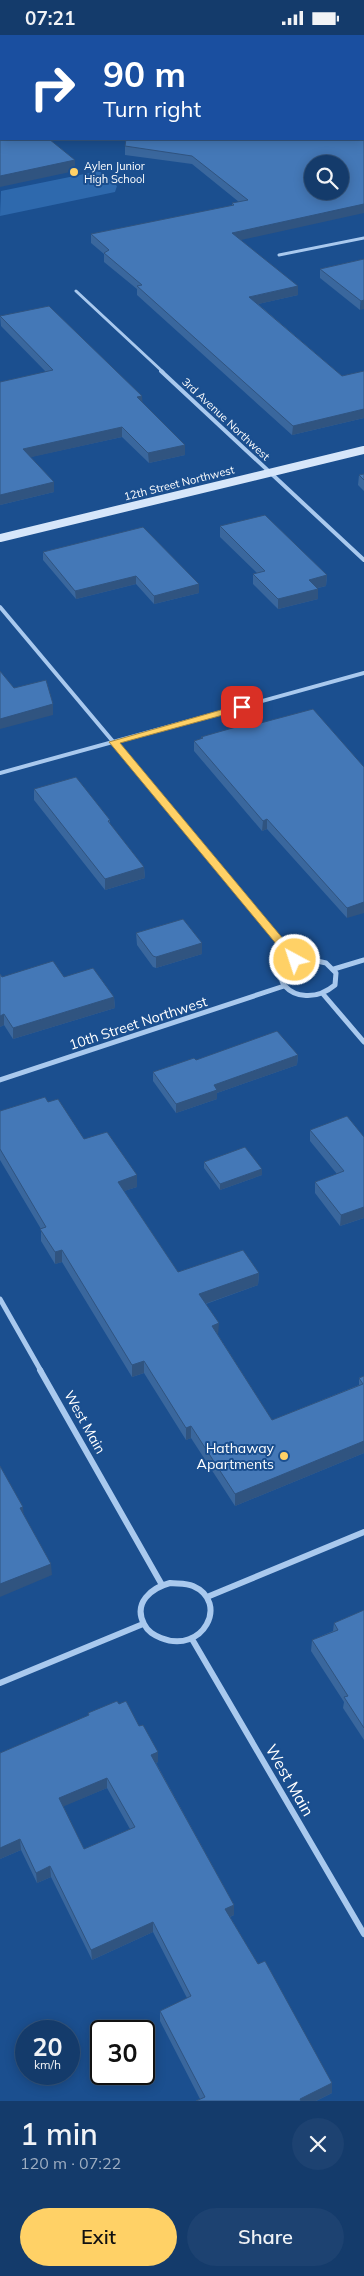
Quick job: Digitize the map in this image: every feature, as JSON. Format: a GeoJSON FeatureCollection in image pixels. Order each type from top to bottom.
{"type":"FeatureCollection","features":[{"type":"Feature","properties":{"kind":"street"},"geometry":{"type":"LineString","coordinates":[[279,255],[364,238]]}},
{"type":"Feature","properties":{"kind":"street","name":"3rd Avenue Northwest"},"geometry":{"type":"LineString","coordinates":[[76,291],[364,560]]}},
{"type":"Feature","properties":{"kind":"street","name":"12th Street Northwest"},"geometry":{"type":"LineString","coordinates":[[0,538],[364,450]]}},
{"type":"Feature","properties":{"kind":"street"},"geometry":{"type":"LineString","coordinates":[[0,607],[295,960]]}},
{"type":"Feature","properties":{"kind":"street"},"geometry":{"type":"LineString","coordinates":[[0,773],[364,673]]}},
{"type":"Feature","properties":{"kind":"street"},"geometry":{"type":"LineString","coordinates":[[314,959],[326,963],[334,969],[337,977],[335,985],[323,994],[302,995],[284,986],[280,979],[281,971],[286,965],[295,960],[314,959]]}},
{"type":"Feature","properties":{"kind":"street"},"geometry":{"type":"LineString","coordinates":[[334,969],[364,960]]}},
{"type":"Feature","properties":{"kind":"street","name":"10th Street Northwest"},"geometry":{"type":"LineString","coordinates":[[0,1080],[284,986]]}},
{"type":"Feature","properties":{"kind":"street"},"geometry":{"type":"LineString","coordinates":[[323,994],[364,1043]]}},
{"type":"Feature","properties":{"kind":"street","name":"West Main"},"geometry":{"type":"LineString","coordinates":[[0,1299],[162,1585]]}},
{"type":"Feature","properties":{"kind":"street"},"geometry":{"type":"LineString","coordinates":[[208,1597],[364,1532]]}},
{"type":"Feature","properties":{"kind":"street"},"geometry":{"type":"LineString","coordinates":[[187,1583],[208,1597],[212,1609],[211,1621],[203,1632],[192,1639],[178,1642],[164,1641],[152,1634],[144,1624],[140,1613],[142,1601],[150,1591],[162,1585],[187,1583]]}},
{"type":"Feature","properties":{"kind":"street"},"geometry":{"type":"LineString","coordinates":[[0,1683],[144,1624]]}},
{"type":"Feature","properties":{"kind":"street","name":"West Main"},"geometry":{"type":"LineString","coordinates":[[192,1639],[364,1934]]}},
{"type":"Feature","properties":{"kind":"shaded area"},"geometry":{"type":"Polygon","coordinates":[[[99,171],[117,186],[115,192],[0,216],[1,191],[99,171]]]}},
{"type":"Feature","properties":{"kind":"building","name":"Aylen Junior High School"},"geometry":{"type":"Polygon","coordinates":[[[0,140],[50,140],[75,160],[0,176],[0,140]]]}},
{"type":"Feature","properties":{"kind":"building"},"geometry":{"type":"Polygon","coordinates":[[[126,140],[364,140],[364,204],[232,233],[298,286],[249,297],[342,376],[364,371],[364,409],[293,426],[137,286],[142,285],[104,253],[109,250],[91,234],[234,205],[232,203],[248,200],[192,156],[125,146],[126,140]]]}},
{"type":"Feature","properties":{"kind":"building"},"geometry":{"type":"Polygon","coordinates":[[[364,259],[364,300],[361,301],[320,269],[364,259]]]}},
{"type":"Feature","properties":{"kind":"building"},"geometry":{"type":"Polygon","coordinates":[[[49,306],[142,396],[137,397],[185,445],[148,453],[122,427],[23,449],[54,482],[0,495],[0,382],[53,370],[0,316],[49,306]]]}},
{"type":"Feature","properties":{"kind":"building"},"geometry":{"type":"Polygon","coordinates":[[[265,515],[327,575],[309,580],[318,589],[278,599],[253,574],[265,571],[220,526],[265,515]]]}},
{"type":"Feature","properties":{"kind":"building"},"geometry":{"type":"Polygon","coordinates":[[[143,527],[199,584],[154,596],[136,576],[75,591],[43,552],[143,527]]]}},
{"type":"Feature","properties":{"kind":"building"},"geometry":{"type":"Polygon","coordinates":[[[0,671],[14,688],[46,680],[53,704],[0,719],[0,671]]]}},
{"type":"Feature","properties":{"kind":"building"},"geometry":{"type":"Polygon","coordinates":[[[313,709],[364,767],[364,902],[347,908],[267,819],[263,821],[194,741],[203,738],[201,737],[250,723],[253,725],[313,709]]]}},
{"type":"Feature","properties":{"kind":"building"},"geometry":{"type":"Polygon","coordinates":[[[76,777],[144,867],[105,879],[34,789],[76,777]]]}},
{"type":"Feature","properties":{"kind":"building"},"geometry":{"type":"Polygon","coordinates":[[[183,919],[202,943],[156,957],[153,956],[136,933],[183,919]]]}},
{"type":"Feature","properties":{"kind":"building"},"geometry":{"type":"Polygon","coordinates":[[[53,961],[64,977],[93,968],[114,997],[13,1028],[4,1014],[0,1016],[0,974],[2,977],[53,961]]]}},
{"type":"Feature","properties":{"kind":"building"},"geometry":{"type":"Polygon","coordinates":[[[277,1031],[298,1055],[214,1085],[217,1090],[176,1104],[153,1072],[194,1058],[196,1060],[277,1031]]]}},
{"type":"Feature","properties":{"kind":"building"},"geometry":{"type":"Polygon","coordinates":[[[45,1097],[48,1102],[58,1099],[84,1139],[107,1132],[137,1175],[118,1182],[178,1272],[243,1250],[259,1273],[199,1294],[219,1323],[212,1326],[272,1420],[363,1384],[359,1378],[364,1376],[364,1441],[235,1494],[191,1426],[186,1428],[144,1361],[132,1365],[62,1250],[55,1252],[40,1229],[46,1227],[0,1149],[0,1111],[45,1097]]]}},
{"type":"Feature","properties":{"kind":"building"},"geometry":{"type":"Polygon","coordinates":[[[347,1116],[364,1137],[364,1207],[341,1215],[315,1182],[344,1171],[310,1130],[347,1116]]]}},
{"type":"Feature","properties":{"kind":"building"},"geometry":{"type":"Polygon","coordinates":[[[245,1147],[262,1169],[220,1184],[204,1162],[245,1147]]]}},
{"type":"Feature","properties":{"kind":"building"},"geometry":{"type":"Polygon","coordinates":[[[0,1466],[23,1507],[20,1508],[51,1564],[0,1584],[0,1466]]]}},
{"type":"Feature","properties":{"kind":"building"},"geometry":{"type":"Polygon","coordinates":[[[364,1610],[364,1728],[344,1697],[348,1696],[312,1640],[338,1630],[334,1623],[364,1610]]]}},
{"type":"Feature","properties":{"kind":"building"},"geometry":{"type":"Polygon","coordinates":[[[117,1701],[119,1704],[126,1701],[139,1726],[143,1725],[158,1752],[151,1755],[234,1905],[225,1909],[258,1964],[265,1961],[332,2083],[300,2099],[301,2101],[196,2101],[205,2097],[160,2011],[191,1996],[153,1922],[91,1950],[50,1866],[36,1873],[20,1839],[0,1848],[0,1753],[89,1715],[88,1713],[117,1701]],[[107,1778],[59,1798],[84,1849],[135,1827],[107,1778]]]}},
{"type":"Feature","properties":{"kind":"place","name":"Aylen Junior High School"},"geometry":{"type":"Point","coordinates":[74,172]}},
{"type":"Feature","properties":{"kind":"place","name":"Hathaway Apartments"},"geometry":{"type":"Point","coordinates":[284,1456]}},
{"type":"Feature","properties":{"kind":"route"},"geometry":{"type":"LineString","coordinates":[[242,707],[114,742],[295,960]]}}]}
